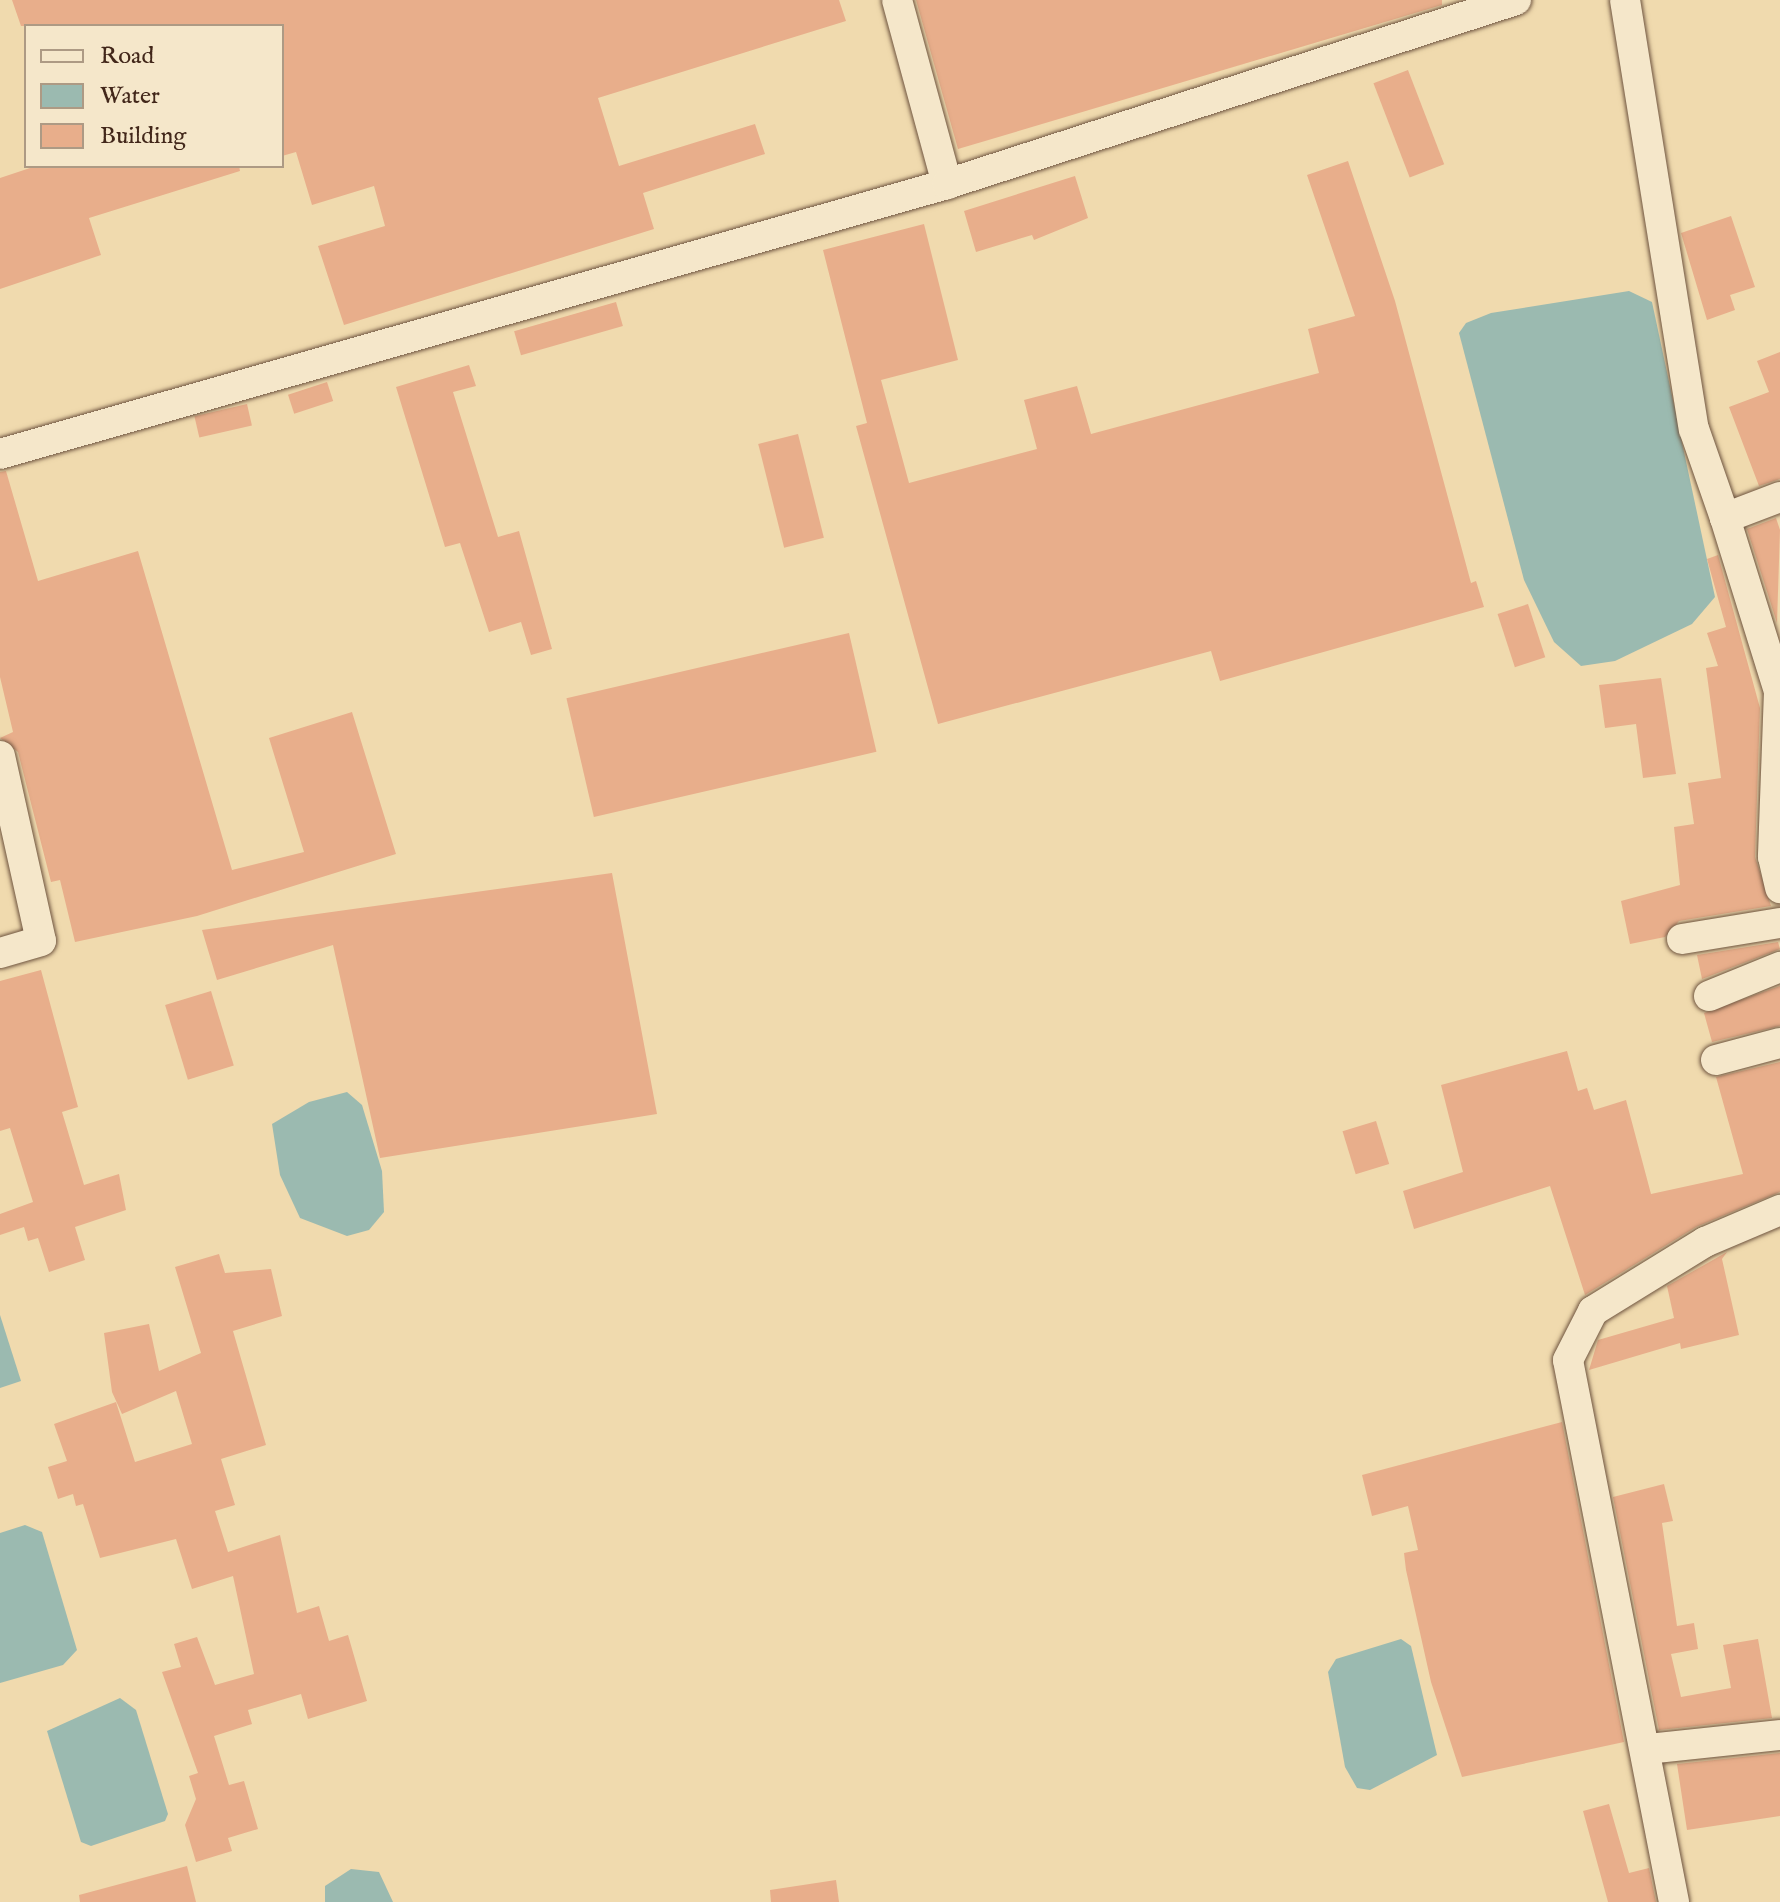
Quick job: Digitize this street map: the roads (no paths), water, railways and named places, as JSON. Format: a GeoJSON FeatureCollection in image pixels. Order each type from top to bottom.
{"type":"FeatureCollection","features":[{"type":"Feature","properties":{"kind":"street"},"geometry":{"type":"LineString","coordinates":[[897,0],[947,184]]}},
{"type":"Feature","properties":{"kind":"street"},"geometry":{"type":"LineString","coordinates":[[0,454],[947,184],[1516,0]]}},
{"type":"Feature","properties":{"kind":"street"},"geometry":{"type":"LineString","coordinates":[[1625,0],[1694,429],[1779,691],[1773,857],[1780,888]]}},
{"type":"Feature","properties":{"kind":"street"},"geometry":{"type":"LineString","coordinates":[[1725,518],[1780,497]]}},
{"type":"Feature","properties":{"kind":"street"},"geometry":{"type":"LineString","coordinates":[[0,756],[41,941],[0,953]]}},
{"type":"Feature","properties":{"kind":"street"},"geometry":{"type":"LineString","coordinates":[[1682,939],[1780,923]]}},
{"type":"Feature","properties":{"kind":"street"},"geometry":{"type":"LineString","coordinates":[[1709,996],[1780,967]]}},
{"type":"Feature","properties":{"kind":"street"},"geometry":{"type":"LineString","coordinates":[[1716,1060],[1780,1043]]}},
{"type":"Feature","properties":{"kind":"street"},"geometry":{"type":"LineString","coordinates":[[1674,1902],[1647,1749],[1618,1637],[1568,1360],[1593,1311],[1705,1242],[1780,1210]]}},
{"type":"Feature","properties":{"kind":"street"},"geometry":{"type":"LineString","coordinates":[[1647,1749],[1780,1735]]}},
{"type":"Feature","properties":{"kind":"water"},"geometry":{"type":"Polygon","coordinates":[[[1629,291],[1652,302],[1715,597],[1692,624],[1615,661],[1581,666],[1554,642],[1524,580],[1459,333],[1466,323],[1491,313],[1629,291]]]}},
{"type":"Feature","properties":{"kind":"water"},"geometry":{"type":"Polygon","coordinates":[[[347,1092],[362,1105],[382,1171],[384,1212],[369,1230],[347,1236],[300,1218],[280,1175],[272,1124],[309,1102],[347,1092]]]}},
{"type":"Feature","properties":{"kind":"water"},"geometry":{"type":"Polygon","coordinates":[[[0,1315],[21,1381],[0,1388],[0,1315]]]}},
{"type":"Feature","properties":{"kind":"water"},"geometry":{"type":"Polygon","coordinates":[[[25,1525],[42,1532],[77,1650],[63,1665],[0,1683],[0,1533],[25,1525]]]}},
{"type":"Feature","properties":{"kind":"water"},"geometry":{"type":"Polygon","coordinates":[[[1401,1639],[1411,1646],[1437,1755],[1370,1790],[1357,1788],[1345,1767],[1328,1672],[1336,1659],[1401,1639]]]}},
{"type":"Feature","properties":{"kind":"water"},"geometry":{"type":"Polygon","coordinates":[[[120,1698],[136,1710],[168,1814],[165,1821],[91,1846],[81,1842],[47,1731],[120,1698]]]}},
{"type":"Feature","properties":{"kind":"water"},"geometry":{"type":"Polygon","coordinates":[[[351,1869],[379,1872],[393,1902],[325,1902],[325,1886],[351,1869]]]}}]}
